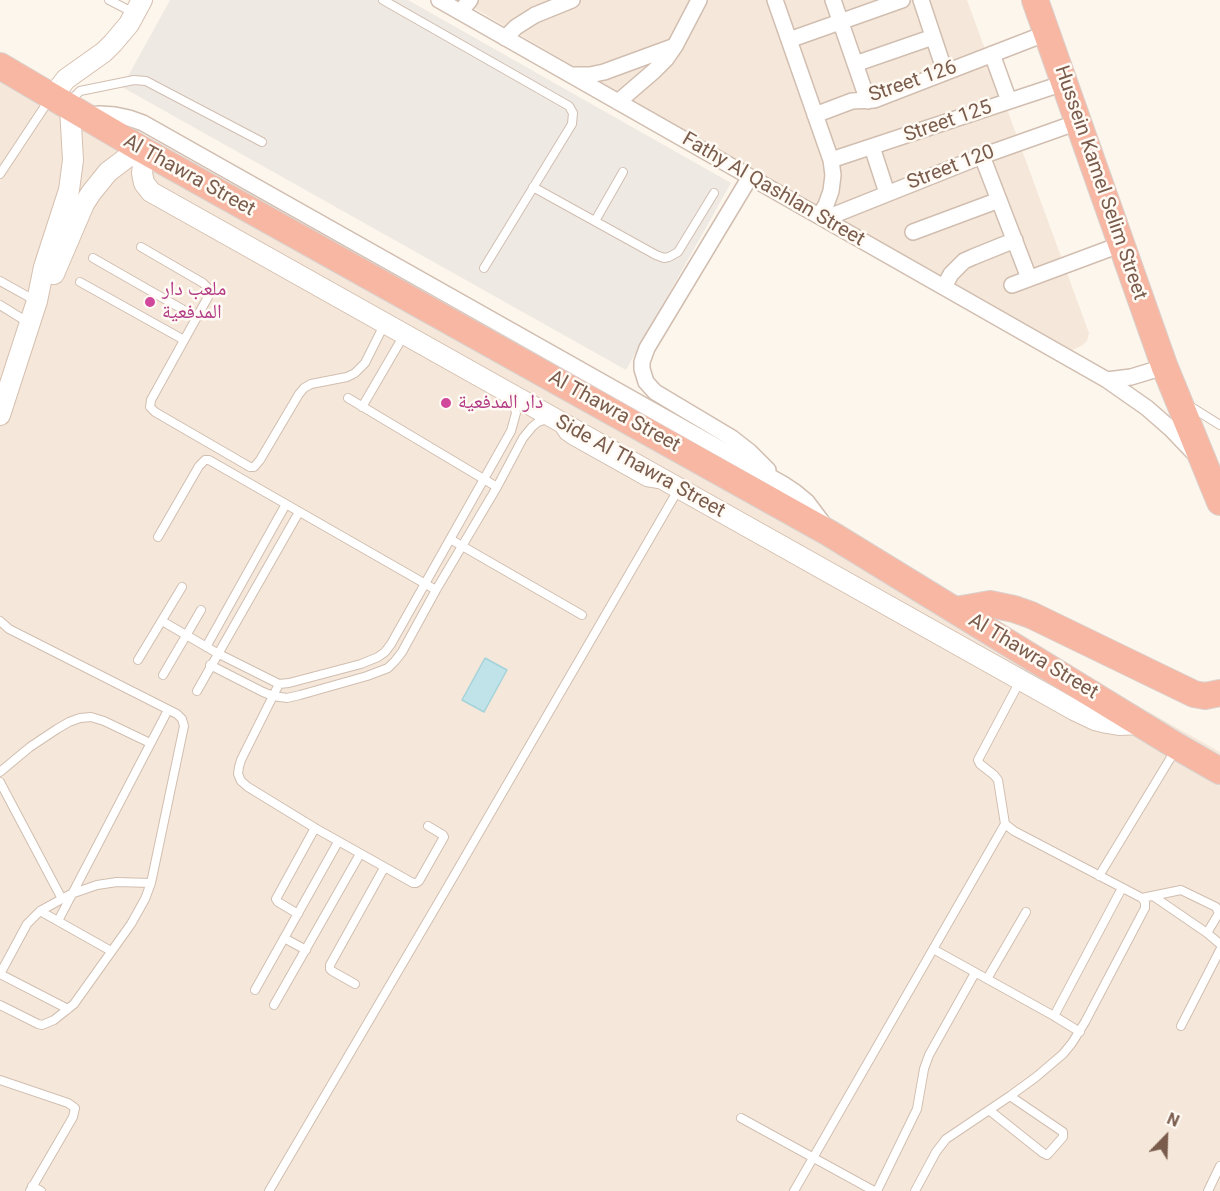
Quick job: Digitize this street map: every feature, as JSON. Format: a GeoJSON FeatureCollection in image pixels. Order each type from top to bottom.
{"type":"FeatureCollection","features":[{"type":"Feature","properties":{"kind":"highway","name":"Hussein Kamel Selim Street"},"geometry":{"type":"LineString","coordinates":[[1035,0],[1164,366],[1220,502]]}},
{"type":"Feature","properties":{"kind":"highway","name":"Al Thawra Street"},"geometry":{"type":"LineString","coordinates":[[0,66],[144,151],[829,532],[1220,771]]}},
{"type":"Feature","properties":{"kind":"highway"},"geometry":{"type":"LineString","coordinates":[[956,610],[990,604],[1014,609],[1194,694],[1205,696],[1220,693]]}},
{"type":"Feature","properties":{"kind":"street","name":"Fathy Al Qashlan Street"},"geometry":{"type":"LineString","coordinates":[[439,0],[465,6],[506,38],[1107,380],[1164,422],[1206,467]]}},
{"type":"Feature","properties":{"kind":"street"},"geometry":{"type":"LineString","coordinates":[[506,38],[516,27],[535,15],[572,0]]}},
{"type":"Feature","properties":{"kind":"street"},"geometry":{"type":"LineString","coordinates":[[775,0],[831,160],[833,175],[831,191],[822,218]]}},
{"type":"Feature","properties":{"kind":"street"},"geometry":{"type":"LineString","coordinates":[[833,0],[868,101]]}},
{"type":"Feature","properties":{"kind":"street"},"geometry":{"type":"LineString","coordinates":[[789,40],[902,0]]}},
{"type":"Feature","properties":{"kind":"street"},"geometry":{"type":"LineString","coordinates":[[921,0],[945,72]]}},
{"type":"Feature","properties":{"kind":"street"},"geometry":{"type":"LineString","coordinates":[[618,102],[666,59],[675,46],[693,4]]}},
{"type":"Feature","properties":{"kind":"street"},"geometry":{"type":"LineString","coordinates":[[0,415],[72,175],[73,160],[66,79],[113,44],[122,34],[138,6]]}},
{"type":"Feature","properties":{"kind":"street","name":"Street 126"},"geometry":{"type":"LineString","coordinates":[[815,115],[852,101],[868,101],[1047,33]]}},
{"type":"Feature","properties":{"kind":"street"},"geometry":{"type":"LineString","coordinates":[[855,63],[933,37]]}},
{"type":"Feature","properties":{"kind":"street"},"geometry":{"type":"LineString","coordinates":[[570,75],[604,72],[675,46]]}},
{"type":"Feature","properties":{"kind":"street"},"geometry":{"type":"LineString","coordinates":[[992,54],[1009,101]]}},
{"type":"Feature","properties":{"kind":"street","name":"Street 125"},"geometry":{"type":"LineString","coordinates":[[831,160],[1064,82]]}},
{"type":"Feature","properties":{"kind":"street"},"geometry":{"type":"LineString","coordinates":[[69,107],[129,118],[143,123],[777,480],[807,502],[829,532]]}},
{"type":"Feature","properties":{"kind":"street","name":"Street 120"},"geometry":{"type":"LineString","coordinates":[[822,218],[981,156],[1078,122]]}},
{"type":"Feature","properties":{"kind":"street"},"geometry":{"type":"LineString","coordinates":[[872,147],[887,193]]}},
{"type":"Feature","properties":{"kind":"street"},"geometry":{"type":"LineString","coordinates":[[36,301],[50,282],[91,193],[113,168],[129,156],[144,151]]}},
{"type":"Feature","properties":{"kind":"street","name":"Side Al Thawra Street"},"geometry":{"type":"LineString","coordinates":[[144,151],[142,173],[144,183],[151,192],[1074,710],[1095,720],[1119,725],[1142,724]]}},
{"type":"Feature","properties":{"kind":"street"},"geometry":{"type":"LineString","coordinates":[[981,156],[1029,278]]}},
{"type":"Feature","properties":{"kind":"street"},"geometry":{"type":"LineString","coordinates":[[750,177],[647,348],[642,369],[646,382],[655,392],[742,445],[777,480]]}},
{"type":"Feature","properties":{"kind":"street"},"geometry":{"type":"LineString","coordinates":[[913,232],[999,200]]}},
{"type":"Feature","properties":{"kind":"street"},"geometry":{"type":"LineString","coordinates":[[944,287],[951,274],[964,261],[1015,240]]}},
{"type":"Feature","properties":{"kind":"street"},"geometry":{"type":"LineString","coordinates":[[1012,285],[1122,244]]}},
{"type":"Feature","properties":{"kind":"street"},"geometry":{"type":"LineString","coordinates":[[1107,380],[1131,377],[1164,366]]}},
{"type":"Feature","properties":{"kind":"lane"},"geometry":{"type":"LineString","coordinates":[[109,0],[138,6]]}},
{"type":"Feature","properties":{"kind":"lane"},"geometry":{"type":"LineString","coordinates":[[383,0],[569,106],[573,114],[572,124],[484,268]]}},
{"type":"Feature","properties":{"kind":"lane"},"geometry":{"type":"LineString","coordinates":[[0,174],[69,107],[73,98],[81,91],[135,80],[146,81],[262,142]]}},
{"type":"Feature","properties":{"kind":"lane"},"geometry":{"type":"LineString","coordinates":[[595,221],[623,172]]}},
{"type":"Feature","properties":{"kind":"lane"},"geometry":{"type":"LineString","coordinates":[[534,187],[664,258],[678,252],[714,193]]}},
{"type":"Feature","properties":{"kind":"lane"},"geometry":{"type":"LineString","coordinates":[[141,247],[206,285],[209,289],[209,293],[151,400],[150,407],[245,465],[254,467],[260,460],[304,388],[311,384],[347,377],[365,363],[385,323]]}},
{"type":"Feature","properties":{"kind":"lane"},"geometry":{"type":"LineString","coordinates":[[93,258],[196,317]]}},
{"type":"Feature","properties":{"kind":"lane"},"geometry":{"type":"LineString","coordinates":[[0,282],[36,301]]}},
{"type":"Feature","properties":{"kind":"lane"},"geometry":{"type":"LineString","coordinates":[[80,282],[184,340]]}},
{"type":"Feature","properties":{"kind":"lane"},"geometry":{"type":"LineString","coordinates":[[0,305],[29,323]]}},
{"type":"Feature","properties":{"kind":"lane"},"geometry":{"type":"LineString","coordinates":[[362,407],[404,334]]}},
{"type":"Feature","properties":{"kind":"lane"},"geometry":{"type":"LineString","coordinates":[[162,621],[217,653],[279,684],[361,664],[378,657],[385,652],[425,584],[513,425],[516,413],[510,395]]}},
{"type":"Feature","properties":{"kind":"lane"},"geometry":{"type":"LineString","coordinates":[[348,398],[497,487]]}},
{"type":"Feature","properties":{"kind":"lane"},"geometry":{"type":"LineString","coordinates":[[1178,399],[1220,425]]}},
{"type":"Feature","properties":{"kind":"lane"},"geometry":{"type":"LineString","coordinates":[[210,665],[273,696],[287,698],[388,668],[402,652],[527,433],[538,422],[554,418]]}},
{"type":"Feature","properties":{"kind":"lane"},"geometry":{"type":"LineString","coordinates":[[513,425],[527,433]]}},
{"type":"Feature","properties":{"kind":"lane"},"geometry":{"type":"LineString","coordinates":[[158,537],[199,466],[205,460],[213,462],[436,590]]}},
{"type":"Feature","properties":{"kind":"lane"},"geometry":{"type":"LineString","coordinates":[[269,1191],[451,881],[674,486]]}},
{"type":"Feature","properties":{"kind":"lane"},"geometry":{"type":"LineString","coordinates":[[206,647],[286,504]]}},
{"type":"Feature","properties":{"kind":"lane"},"geometry":{"type":"LineString","coordinates":[[197,691],[299,512]]}},
{"type":"Feature","properties":{"kind":"lane"},"geometry":{"type":"LineString","coordinates":[[450,539],[582,615]]}},
{"type":"Feature","properties":{"kind":"lane"},"geometry":{"type":"LineString","coordinates":[[138,660],[182,587]]}},
{"type":"Feature","properties":{"kind":"lane"},"geometry":{"type":"LineString","coordinates":[[163,675],[201,610]]}},
{"type":"Feature","properties":{"kind":"lane"},"geometry":{"type":"LineString","coordinates":[[0,621],[9,629],[168,710],[182,719],[184,726],[150,882],[137,914],[79,997],[54,1020],[42,1025],[0,1005]]}},
{"type":"Feature","properties":{"kind":"lane"},"geometry":{"type":"LineString","coordinates":[[0,628],[9,629]]}},
{"type":"Feature","properties":{"kind":"lane"},"geometry":{"type":"LineString","coordinates":[[794,1191],[1005,824],[998,780],[978,760],[1020,681]]}},
{"type":"Feature","properties":{"kind":"lane"},"geometry":{"type":"LineString","coordinates":[[279,684],[238,767],[241,781],[338,842],[413,883],[419,880],[444,837],[428,826]]}},
{"type":"Feature","properties":{"kind":"lane"},"geometry":{"type":"LineString","coordinates":[[58,921],[168,710]]}},
{"type":"Feature","properties":{"kind":"lane"},"geometry":{"type":"LineString","coordinates":[[0,772],[30,747],[69,722],[80,718],[91,717],[104,721],[150,743]]}},
{"type":"Feature","properties":{"kind":"lane"},"geometry":{"type":"LineString","coordinates":[[1100,876],[1178,747]]}},
{"type":"Feature","properties":{"kind":"lane"},"geometry":{"type":"LineString","coordinates":[[0,782],[62,899]]}},
{"type":"Feature","properties":{"kind":"lane"},"geometry":{"type":"LineString","coordinates":[[915,1191],[936,1152],[946,1139],[1010,1096],[1063,1054],[1072,1043],[1080,1032],[1145,908],[1142,898],[1014,831],[1005,824]]}},
{"type":"Feature","properties":{"kind":"lane"},"geometry":{"type":"LineString","coordinates":[[298,914],[276,899],[315,828]]}},
{"type":"Feature","properties":{"kind":"lane"},"geometry":{"type":"LineString","coordinates":[[255,990],[338,842]]}},
{"type":"Feature","properties":{"kind":"lane"},"geometry":{"type":"LineString","coordinates":[[274,1005],[360,854]]}},
{"type":"Feature","properties":{"kind":"lane"},"geometry":{"type":"LineString","coordinates":[[356,984],[332,971],[330,965],[384,868]]}},
{"type":"Feature","properties":{"kind":"lane"},"geometry":{"type":"LineString","coordinates":[[68,1009],[0,974],[27,924],[40,911],[71,894],[107,883],[150,882]]}},
{"type":"Feature","properties":{"kind":"lane"},"geometry":{"type":"LineString","coordinates":[[1054,1016],[1122,888]]}},
{"type":"Feature","properties":{"kind":"lane"},"geometry":{"type":"LineString","coordinates":[[1142,898],[1181,890],[1216,908],[1218,913],[1207,933]]}},
{"type":"Feature","properties":{"kind":"lane"},"geometry":{"type":"LineString","coordinates":[[1153,896],[1220,944]]}},
{"type":"Feature","properties":{"kind":"lane"},"geometry":{"type":"LineString","coordinates":[[40,911],[111,951]]}},
{"type":"Feature","properties":{"kind":"lane"},"geometry":{"type":"LineString","coordinates":[[987,979],[1026,912]]}},
{"type":"Feature","properties":{"kind":"lane"},"geometry":{"type":"LineString","coordinates":[[284,938],[306,950]]}},
{"type":"Feature","properties":{"kind":"lane"},"geometry":{"type":"LineString","coordinates":[[933,949],[1080,1032]]}},
{"type":"Feature","properties":{"kind":"lane"},"geometry":{"type":"LineString","coordinates":[[1181,1026],[1220,950]]}},
{"type":"Feature","properties":{"kind":"lane"},"geometry":{"type":"LineString","coordinates":[[741,1118],[875,1191],[916,1109],[929,1055],[975,973]]}},
{"type":"Feature","properties":{"kind":"lane"},"geometry":{"type":"LineString","coordinates":[[0,1080],[68,1103],[75,1108],[73,1117],[31,1189],[41,1191]]}},
{"type":"Feature","properties":{"kind":"lane"},"geometry":{"type":"LineString","coordinates":[[989,1110],[1047,1155],[1063,1137],[1063,1132],[1010,1096]]}},
{"type":"Feature","properties":{"kind":"lane"},"geometry":{"type":"LineString","coordinates":[[1208,1191],[1220,1166]]}},
{"type":"Feature","properties":{"kind":"shaded area"},"geometry":{"type":"Polygon","coordinates":[[[170,0],[408,0],[731,183],[626,370],[122,87],[170,0]]]}},
{"type":"Feature","properties":{"kind":"shaded area"},"geometry":{"type":"Polygon","coordinates":[[[460,0],[967,0],[1089,333],[1087,341],[1070,351],[1061,350],[460,0]]]}},
{"type":"Feature","properties":{"kind":"shaded area"},"geometry":{"type":"Polygon","coordinates":[[[0,64],[1220,752],[1220,1191],[0,1191],[0,64]]]}},
{"type":"Feature","properties":{"kind":"water"},"geometry":{"type":"Polygon","coordinates":[[[485,658],[507,670],[484,712],[462,700],[485,658]]]}},
{"type":"Feature","properties":{"kind":"place","name":"ملعب دار المدفعية"},"geometry":{"type":"Point","coordinates":[150,302]}},
{"type":"Feature","properties":{"kind":"place","name":"دار المدفعية"},"geometry":{"type":"Point","coordinates":[446,403]}}]}
